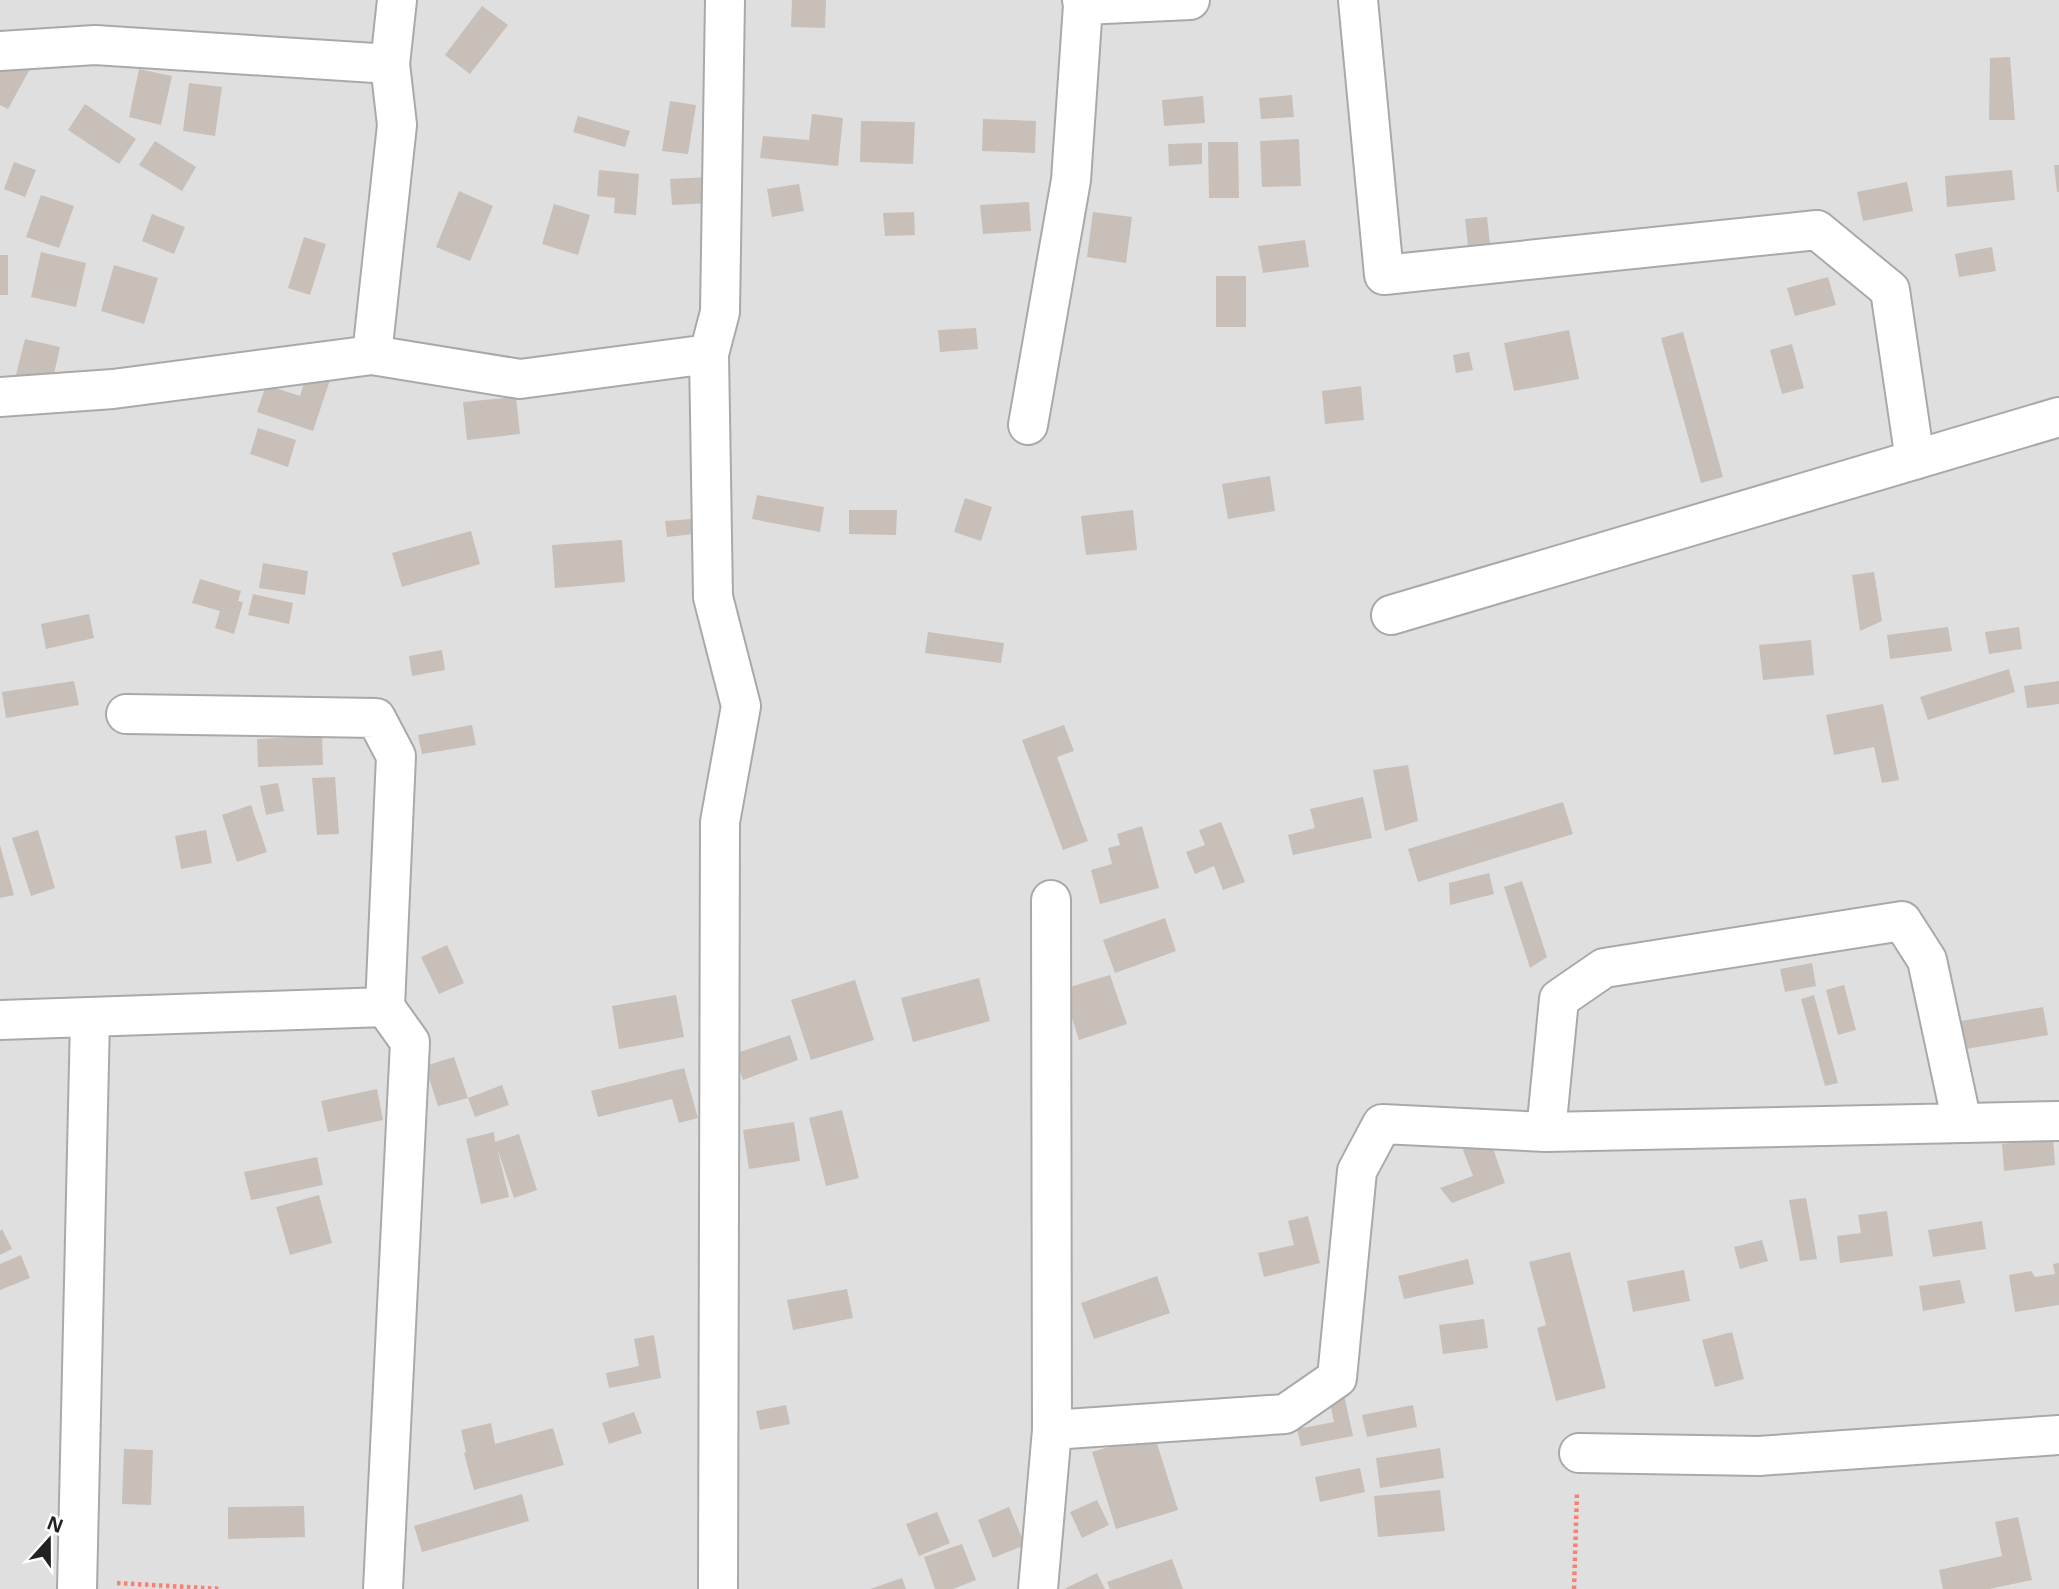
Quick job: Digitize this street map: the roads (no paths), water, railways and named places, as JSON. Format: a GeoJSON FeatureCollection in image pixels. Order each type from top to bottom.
{"type":"FeatureCollection","features":[{"type":"Feature","properties":{"kind":"street"},"geometry":{"type":"LineString","coordinates":[[372,355],[397,125],[390,64],[397,0]]}},
{"type":"Feature","properties":{"kind":"street"},"geometry":{"type":"LineString","coordinates":[[718,1589],[720,822],[741,706],[713,597],[709,354],[720,312],[725,0]]}},
{"type":"Feature","properties":{"kind":"street"},"geometry":{"type":"LineString","coordinates":[[1028,425],[1071,180],[1082,3],[1190,0]]}},
{"type":"Feature","properties":{"kind":"street"},"geometry":{"type":"LineString","coordinates":[[1358,0],[1384,275],[1817,230],[1890,290],[1915,460]]}},
{"type":"Feature","properties":{"kind":"street"},"geometry":{"type":"LineString","coordinates":[[0,51],[95,45],[390,64]]}},
{"type":"Feature","properties":{"kind":"street"},"geometry":{"type":"LineString","coordinates":[[0,397],[113,389],[372,355],[520,379],[709,354]]}},
{"type":"Feature","properties":{"kind":"street"},"geometry":{"type":"LineString","coordinates":[[1391,615],[2059,417]]}},
{"type":"Feature","properties":{"kind":"street"},"geometry":{"type":"LineString","coordinates":[[126,715],[376,718],[396,756],[385,1007],[410,1042],[383,1589]]}},
{"type":"Feature","properties":{"kind":"street"},"geometry":{"type":"LineString","coordinates":[[1038,1589],[1052,1430],[1051,900]]}},
{"type":"Feature","properties":{"kind":"street"},"geometry":{"type":"LineString","coordinates":[[1546,1132],[1559,999],[1604,968],[1902,920],[1927,960],[1962,1123]]}},
{"type":"Feature","properties":{"kind":"street"},"geometry":{"type":"LineString","coordinates":[[0,1020],[385,1007]]}},
{"type":"Feature","properties":{"kind":"street"},"geometry":{"type":"LineString","coordinates":[[77,1585],[90,1018]]}},
{"type":"Feature","properties":{"kind":"street"},"geometry":{"type":"LineString","coordinates":[[1052,1430],[1285,1415],[1337,1378],[1357,1171],[1382,1125],[1546,1132],[2059,1121]]}},
{"type":"Feature","properties":{"kind":"street"},"geometry":{"type":"LineString","coordinates":[[1579,1453],[1759,1456],[2059,1435]]}}]}
